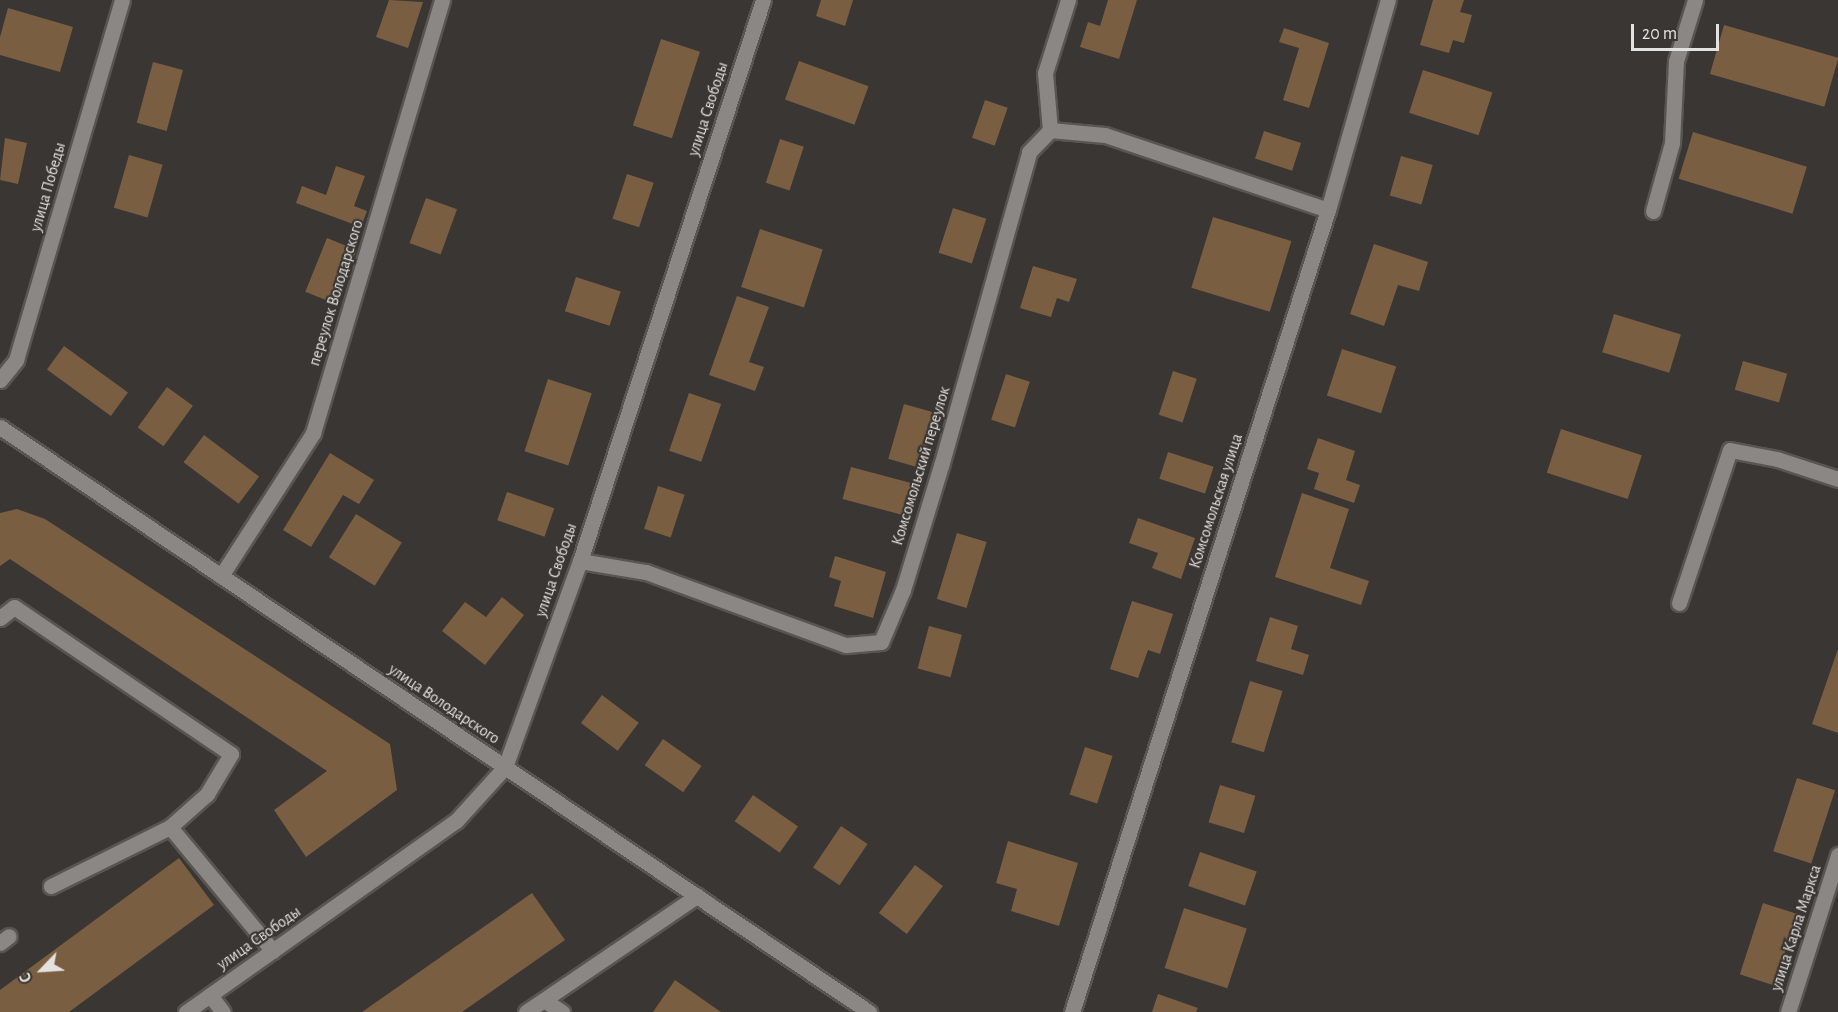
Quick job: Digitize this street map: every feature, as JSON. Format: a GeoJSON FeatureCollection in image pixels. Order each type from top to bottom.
{"type":"FeatureCollection","features":[{"type":"Feature","properties":{"kind":"street","name":"улица Победы"},"geometry":{"type":"LineString","coordinates":[[0,380],[16,360],[122,0]]}},
{"type":"Feature","properties":{"kind":"street","name":"переулок Володарского"},"geometry":{"type":"LineString","coordinates":[[221,576],[313,433],[442,0]]}},
{"type":"Feature","properties":{"kind":"street","name":"улица Свободы"},"geometry":{"type":"LineString","coordinates":[[186,1012],[456,820],[505,767],[580,561],[763,0]]}},
{"type":"Feature","properties":{"kind":"street"},"geometry":{"type":"LineString","coordinates":[[1068,0],[1045,73],[1050,130],[1105,135],[1328,210]]}},
{"type":"Feature","properties":{"kind":"street","name":"Комсомольская улица"},"geometry":{"type":"LineString","coordinates":[[1072,1012],[1328,210],[1388,0]]}},
{"type":"Feature","properties":{"kind":"street"},"geometry":{"type":"LineString","coordinates":[[1653,212],[1672,143],[1676,61],[1695,0]]}},
{"type":"Feature","properties":{"kind":"street","name":"Комсомольский переулок"},"geometry":{"type":"LineString","coordinates":[[580,561],[646,572],[846,645],[881,642],[903,590],[941,466],[1029,152],[1050,130]]}},
{"type":"Feature","properties":{"kind":"street","name":"улица Володарского"},"geometry":{"type":"LineString","coordinates":[[0,427],[869,1012]]}},
{"type":"Feature","properties":{"kind":"street"},"geometry":{"type":"LineString","coordinates":[[1679,603],[1730,450],[1777,459],[1838,479]]}},
{"type":"Feature","properties":{"kind":"street"},"geometry":{"type":"LineString","coordinates":[[0,618],[14,607],[231,753],[207,794],[170,826],[51,886]]}},
{"type":"Feature","properties":{"kind":"street"},"geometry":{"type":"LineString","coordinates":[[170,826],[273,951]]}},
{"type":"Feature","properties":{"kind":"street","name":"улица Карла Маркса"},"geometry":{"type":"LineString","coordinates":[[1788,1012],[1838,855]]}},
{"type":"Feature","properties":{"kind":"street"},"geometry":{"type":"LineString","coordinates":[[526,1012],[697,896]]}},
{"type":"Feature","properties":{"kind":"street"},"geometry":{"type":"LineString","coordinates":[[210,995],[223,1012]]}},
{"type":"Feature","properties":{"kind":"street"},"geometry":{"type":"LineString","coordinates":[[544,1000],[562,1012]]}},
{"type":"Feature","properties":{"kind":"building"},"geometry":{"type":"Polygon","coordinates":[[[389,0],[423,2],[408,48],[376,37],[389,0]]]}},
{"type":"Feature","properties":{"kind":"building"},"geometry":{"type":"Polygon","coordinates":[[[821,0],[853,0],[845,26],[816,16],[821,0]]]}},
{"type":"Feature","properties":{"kind":"building"},"geometry":{"type":"Polygon","coordinates":[[[1108,0],[1137,0],[1119,59],[1080,47],[1088,22],[1100,26],[1108,0]]]}},
{"type":"Feature","properties":{"kind":"building"},"geometry":{"type":"Polygon","coordinates":[[[1433,0],[1464,0],[1460,12],[1472,15],[1464,43],[1453,40],[1449,53],[1420,45],[1433,0]]]}},
{"type":"Feature","properties":{"kind":"building"},"geometry":{"type":"Polygon","coordinates":[[[8,8],[73,27],[60,72],[0,55],[0,37],[8,8]]]}},
{"type":"Feature","properties":{"kind":"building"},"geometry":{"type":"Polygon","coordinates":[[[1724,25],[1838,58],[1824,107],[1710,74],[1724,25]]]}},
{"type":"Feature","properties":{"kind":"building"},"geometry":{"type":"Polygon","coordinates":[[[1284,28],[1329,43],[1309,108],[1283,100],[1299,48],[1279,42],[1284,28]]]}},
{"type":"Feature","properties":{"kind":"building"},"geometry":{"type":"Polygon","coordinates":[[[661,39],[700,52],[672,138],[633,126],[661,39]]]}},
{"type":"Feature","properties":{"kind":"building"},"geometry":{"type":"Polygon","coordinates":[[[799,61],[869,86],[855,125],[785,100],[799,61]]]}},
{"type":"Feature","properties":{"kind":"building"},"geometry":{"type":"Polygon","coordinates":[[[153,62],[183,70],[167,131],[137,123],[153,62]]]}},
{"type":"Feature","properties":{"kind":"building"},"geometry":{"type":"Polygon","coordinates":[[[1423,70],[1492,93],[1479,135],[1409,113],[1423,70]]]}},
{"type":"Feature","properties":{"kind":"building"},"geometry":{"type":"Polygon","coordinates":[[[985,100],[1008,108],[995,146],[972,138],[985,100]]]}},
{"type":"Feature","properties":{"kind":"building"},"geometry":{"type":"Polygon","coordinates":[[[1264,131],[1301,143],[1292,171],[1255,159],[1264,131]]]}},
{"type":"Feature","properties":{"kind":"building"},"geometry":{"type":"Polygon","coordinates":[[[1693,132],[1807,167],[1792,214],[1679,179],[1693,132]]]}},
{"type":"Feature","properties":{"kind":"building"},"geometry":{"type":"Polygon","coordinates":[[[5,138],[27,143],[18,184],[0,180],[5,138]]]}},
{"type":"Feature","properties":{"kind":"building"},"geometry":{"type":"Polygon","coordinates":[[[780,139],[804,147],[790,190],[766,183],[780,139]]]}},
{"type":"Feature","properties":{"kind":"building"},"geometry":{"type":"Polygon","coordinates":[[[129,155],[163,165],[147,218],[114,208],[129,155]]]}},
{"type":"Feature","properties":{"kind":"building"},"geometry":{"type":"Polygon","coordinates":[[[1401,156],[1433,165],[1421,205],[1390,195],[1401,156]]]}},
{"type":"Feature","properties":{"kind":"building"},"geometry":{"type":"Polygon","coordinates":[[[336,166],[365,176],[354,206],[367,211],[361,227],[296,203],[302,186],[326,195],[336,166]]]}},
{"type":"Feature","properties":{"kind":"building"},"geometry":{"type":"Polygon","coordinates":[[[627,174],[654,183],[639,227],[612,219],[627,174]]]}},
{"type":"Feature","properties":{"kind":"building"},"geometry":{"type":"Polygon","coordinates":[[[426,198],[457,209],[441,254],[410,243],[426,198]]]}},
{"type":"Feature","properties":{"kind":"building"},"geometry":{"type":"Polygon","coordinates":[[[953,208],[986,219],[972,264],[938,253],[953,208]]]}},
{"type":"Feature","properties":{"kind":"building"},"geometry":{"type":"Polygon","coordinates":[[[1213,217],[1291,241],[1270,312],[1191,288],[1213,217]]]}},
{"type":"Feature","properties":{"kind":"building"},"geometry":{"type":"Polygon","coordinates":[[[760,229],[823,249],[804,307],[741,287],[760,229]]]}},
{"type":"Feature","properties":{"kind":"building"},"geometry":{"type":"Polygon","coordinates":[[[327,238],[357,250],[335,304],[305,292],[327,238]]]}},
{"type":"Feature","properties":{"kind":"building"},"geometry":{"type":"Polygon","coordinates":[[[1374,244],[1428,262],[1419,291],[1398,285],[1384,326],[1350,314],[1374,244]]]}},
{"type":"Feature","properties":{"kind":"building"},"geometry":{"type":"Polygon","coordinates":[[[1033,266],[1077,279],[1069,302],[1057,298],[1051,317],[1020,308],[1033,266]]]}},
{"type":"Feature","properties":{"kind":"building"},"geometry":{"type":"Polygon","coordinates":[[[576,277],[621,292],[610,326],[565,311],[576,277]]]}},
{"type":"Feature","properties":{"kind":"building"},"geometry":{"type":"Polygon","coordinates":[[[737,296],[769,307],[749,362],[764,367],[755,391],[709,375],[737,296]]]}},
{"type":"Feature","properties":{"kind":"building"},"geometry":{"type":"Polygon","coordinates":[[[1614,314],[1681,334],[1669,373],[1602,352],[1614,314]]]}},
{"type":"Feature","properties":{"kind":"building"},"geometry":{"type":"Polygon","coordinates":[[[64,346],[128,392],[111,416],[47,369],[64,346]]]}},
{"type":"Feature","properties":{"kind":"building"},"geometry":{"type":"Polygon","coordinates":[[[1342,349],[1396,367],[1381,413],[1327,396],[1342,349]]]}},
{"type":"Feature","properties":{"kind":"building"},"geometry":{"type":"Polygon","coordinates":[[[1743,361],[1787,374],[1779,403],[1735,390],[1743,361]]]}},
{"type":"Feature","properties":{"kind":"building"},"geometry":{"type":"Polygon","coordinates":[[[1173,371],[1197,379],[1183,422],[1159,415],[1173,371]]]}},
{"type":"Feature","properties":{"kind":"building"},"geometry":{"type":"Polygon","coordinates":[[[1006,374],[1030,382],[1015,427],[991,420],[1006,374]]]}},
{"type":"Feature","properties":{"kind":"building"},"geometry":{"type":"Polygon","coordinates":[[[548,379],[592,393],[568,465],[525,451],[548,379]]]}},
{"type":"Feature","properties":{"kind":"building"},"geometry":{"type":"Polygon","coordinates":[[[167,387],[193,406],[163,446],[138,427],[167,387]]]}},
{"type":"Feature","properties":{"kind":"building"},"geometry":{"type":"Polygon","coordinates":[[[689,393],[721,404],[701,462],[669,451],[689,393]]]}},
{"type":"Feature","properties":{"kind":"building"},"geometry":{"type":"Polygon","coordinates":[[[904,404],[936,413],[920,468],[888,459],[904,404]]]}},
{"type":"Feature","properties":{"kind":"building"},"geometry":{"type":"Polygon","coordinates":[[[1561,429],[1642,455],[1628,499],[1547,473],[1561,429]]]}},
{"type":"Feature","properties":{"kind":"building"},"geometry":{"type":"Polygon","coordinates":[[[204,435],[259,477],[239,504],[184,462],[204,435]]]}},
{"type":"Feature","properties":{"kind":"building"},"geometry":{"type":"Polygon","coordinates":[[[1318,438],[1355,451],[1346,480],[1360,485],[1354,503],[1314,489],[1319,473],[1307,469],[1318,438]]]}},
{"type":"Feature","properties":{"kind":"building"},"geometry":{"type":"Polygon","coordinates":[[[1168,452],[1214,467],[1205,493],[1159,479],[1168,452]]]}},
{"type":"Feature","properties":{"kind":"building"},"geometry":{"type":"Polygon","coordinates":[[[330,453],[374,480],[359,504],[343,495],[311,547],[283,530],[330,453]]]}},
{"type":"Feature","properties":{"kind":"building"},"geometry":{"type":"Polygon","coordinates":[[[851,467],[918,485],[909,517],[842,499],[851,467]]]}},
{"type":"Feature","properties":{"kind":"building"},"geometry":{"type":"Polygon","coordinates":[[[658,486],[685,495],[671,537],[644,529],[658,486]]]}},
{"type":"Feature","properties":{"kind":"building"},"geometry":{"type":"Polygon","coordinates":[[[507,492],[554,508],[545,537],[497,520],[507,492]]]}},
{"type":"Feature","properties":{"kind":"building"},"geometry":{"type":"Polygon","coordinates":[[[1302,493],[1349,509],[1330,568],[1369,581],[1361,605],[1275,577],[1302,493]]]}},
{"type":"Feature","properties":{"kind":"building"},"geometry":{"type":"Polygon","coordinates":[[[17,509],[45,519],[390,744],[397,790],[306,857],[274,810],[327,771],[10,559],[0,566],[0,513],[17,509]]]}},
{"type":"Feature","properties":{"kind":"building"},"geometry":{"type":"Polygon","coordinates":[[[356,514],[402,543],[375,586],[329,557],[356,514]]]}},
{"type":"Feature","properties":{"kind":"building"},"geometry":{"type":"Polygon","coordinates":[[[1138,518],[1195,538],[1181,579],[1152,568],[1158,553],[1129,543],[1138,518]]]}},
{"type":"Feature","properties":{"kind":"building"},"geometry":{"type":"Polygon","coordinates":[[[957,533],[987,542],[966,608],[937,599],[957,533]]]}},
{"type":"Feature","properties":{"kind":"building"},"geometry":{"type":"Polygon","coordinates":[[[835,556],[886,572],[873,618],[834,606],[841,581],[829,577],[835,556]]]}},
{"type":"Feature","properties":{"kind":"building"},"geometry":{"type":"Polygon","coordinates":[[[502,597],[524,615],[485,665],[442,631],[465,602],[486,617],[502,597]]]}},
{"type":"Feature","properties":{"kind":"building"},"geometry":{"type":"Polygon","coordinates":[[[1132,601],[1173,614],[1160,654],[1148,650],[1138,678],[1110,669],[1132,601]]]}},
{"type":"Feature","properties":{"kind":"building"},"geometry":{"type":"Polygon","coordinates":[[[1270,617],[1298,626],[1291,649],[1309,655],[1303,675],[1256,661],[1270,617]]]}},
{"type":"Feature","properties":{"kind":"building"},"geometry":{"type":"Polygon","coordinates":[[[929,626],[962,635],[950,677],[918,669],[929,626]]]}},
{"type":"Feature","properties":{"kind":"building"},"geometry":{"type":"Polygon","coordinates":[[[1838,649],[1838,733],[1812,724],[1838,649]]]}},
{"type":"Feature","properties":{"kind":"building"},"geometry":{"type":"Polygon","coordinates":[[[1250,681],[1283,691],[1264,752],[1231,742],[1250,681]]]}},
{"type":"Feature","properties":{"kind":"building"},"geometry":{"type":"Polygon","coordinates":[[[602,695],[639,723],[618,751],[581,723],[602,695]]]}},
{"type":"Feature","properties":{"kind":"building"},"geometry":{"type":"Polygon","coordinates":[[[663,739],[702,766],[683,792],[645,765],[663,739]]]}},
{"type":"Feature","properties":{"kind":"building"},"geometry":{"type":"Polygon","coordinates":[[[1085,747],[1113,756],[1097,804],[1070,795],[1085,747]]]}},
{"type":"Feature","properties":{"kind":"building"},"geometry":{"type":"Polygon","coordinates":[[[1797,778],[1835,790],[1811,864],[1773,851],[1797,778]]]}},
{"type":"Feature","properties":{"kind":"building"},"geometry":{"type":"Polygon","coordinates":[[[1220,785],[1255,796],[1244,833],[1209,822],[1220,785]]]}},
{"type":"Feature","properties":{"kind":"building"},"geometry":{"type":"Polygon","coordinates":[[[753,795],[798,827],[780,853],[735,821],[753,795]]]}},
{"type":"Feature","properties":{"kind":"building"},"geometry":{"type":"Polygon","coordinates":[[[841,826],[868,844],[840,885],[813,867],[841,826]]]}},
{"type":"Feature","properties":{"kind":"building"},"geometry":{"type":"Polygon","coordinates":[[[1008,841],[1078,863],[1059,926],[1011,911],[1017,889],[996,883],[1008,841]]]}},
{"type":"Feature","properties":{"kind":"building"},"geometry":{"type":"Polygon","coordinates":[[[1200,852],[1257,872],[1245,906],[1188,886],[1200,852]]]}},
{"type":"Feature","properties":{"kind":"building"},"geometry":{"type":"Polygon","coordinates":[[[179,858],[214,905],[69,1012],[0,1012],[0,990],[179,858]]]}},
{"type":"Feature","properties":{"kind":"building"},"geometry":{"type":"Polygon","coordinates":[[[915,865],[943,886],[907,934],[879,913],[915,865]]]}},
{"type":"Feature","properties":{"kind":"building"},"geometry":{"type":"Polygon","coordinates":[[[532,893],[565,940],[462,1012],[362,1012],[532,893]]]}},
{"type":"Feature","properties":{"kind":"building"},"geometry":{"type":"Polygon","coordinates":[[[1763,903],[1797,914],[1774,985],[1740,974],[1763,903]]]}},
{"type":"Feature","properties":{"kind":"building"},"geometry":{"type":"Polygon","coordinates":[[[1184,908],[1247,928],[1227,988],[1165,968],[1184,908]]]}},
{"type":"Feature","properties":{"kind":"building"},"geometry":{"type":"Polygon","coordinates":[[[675,980],[721,1012],[653,1012],[675,980]]]}},
{"type":"Feature","properties":{"kind":"building"},"geometry":{"type":"Polygon","coordinates":[[[1158,994],[1198,1008],[1196,1012],[1152,1012],[1158,994]]]}}]}
